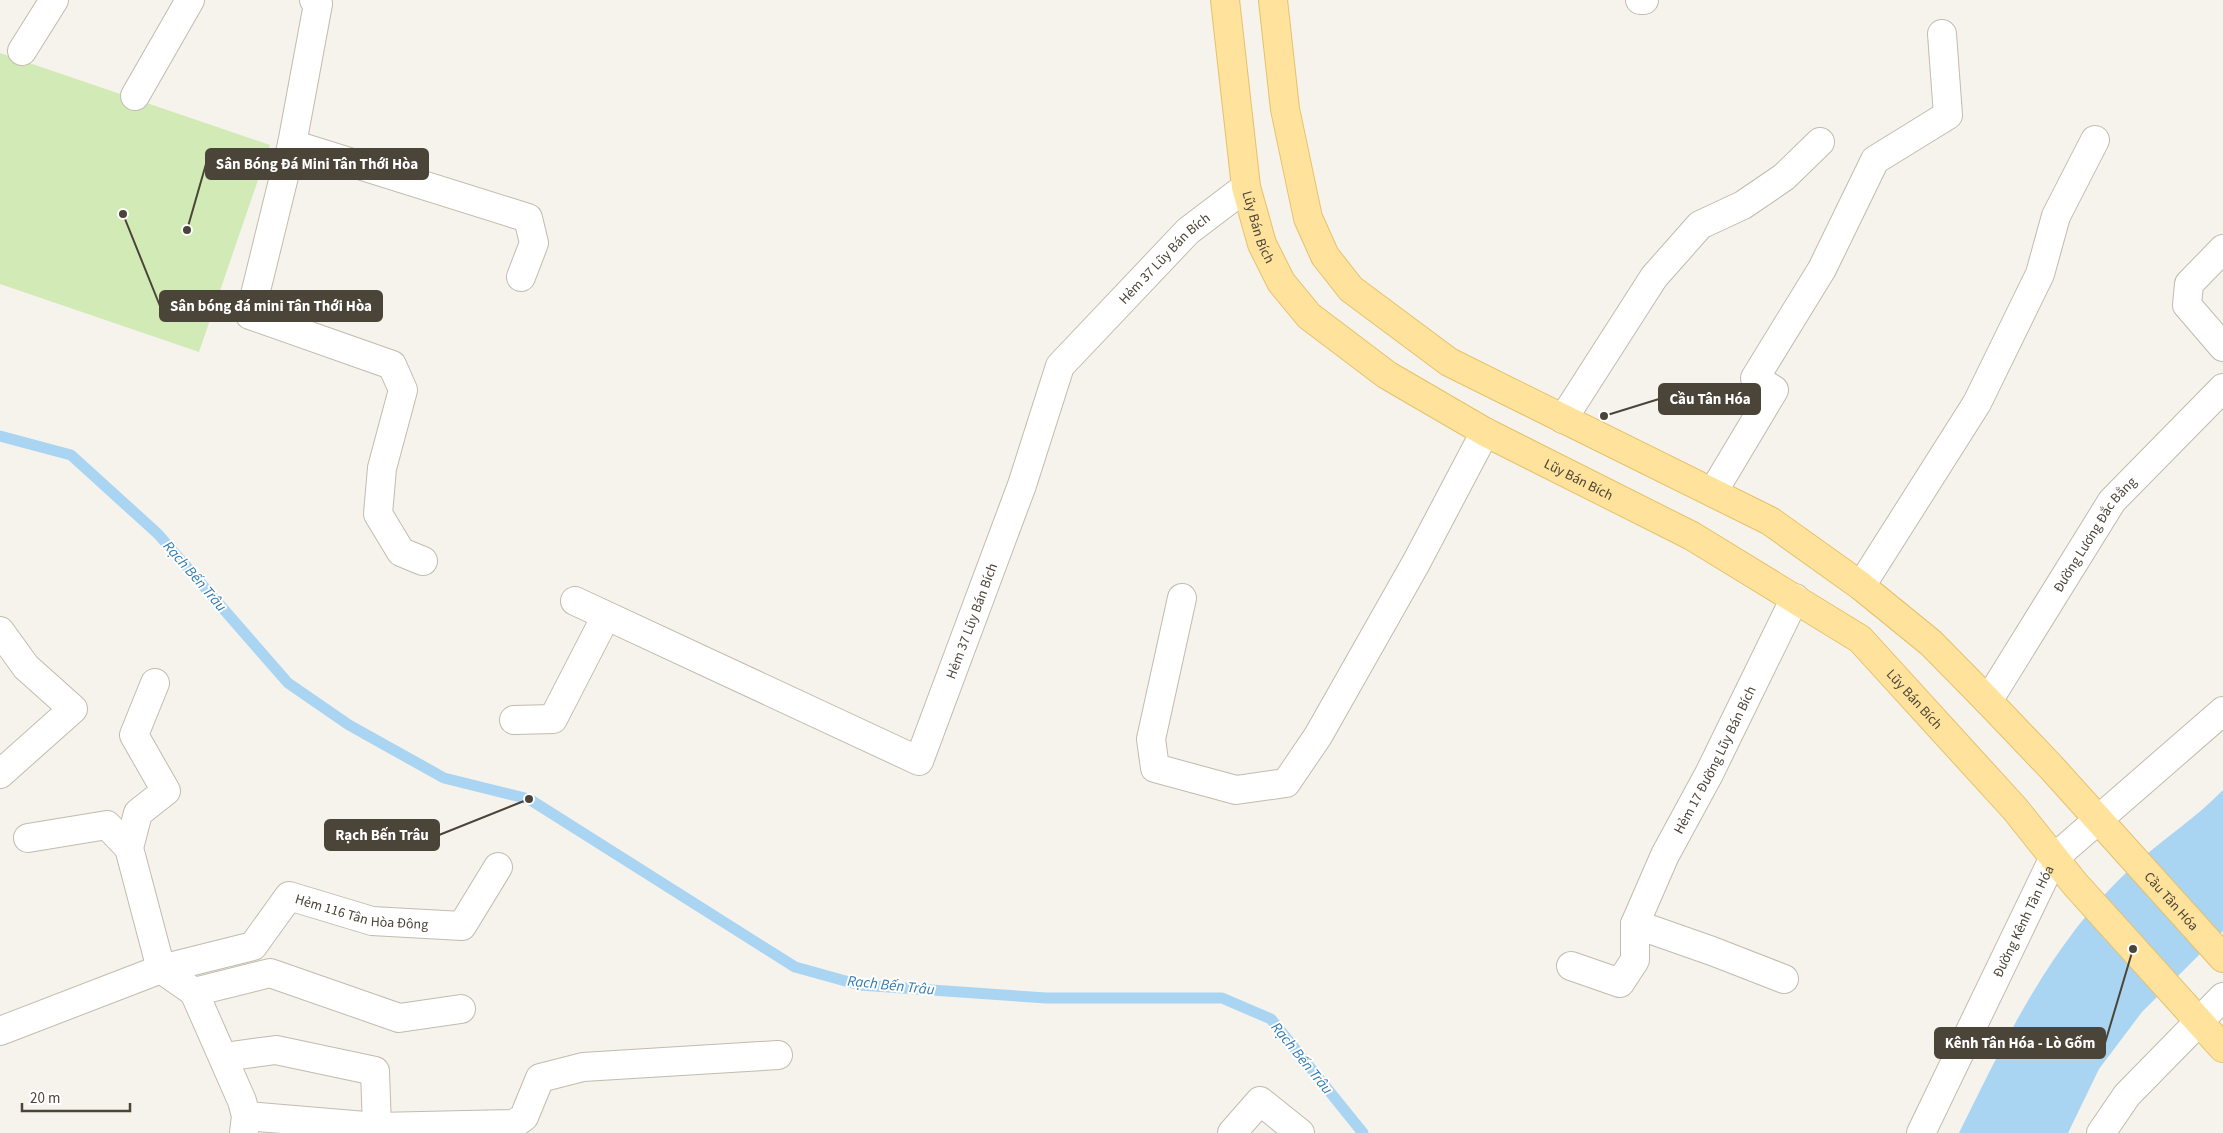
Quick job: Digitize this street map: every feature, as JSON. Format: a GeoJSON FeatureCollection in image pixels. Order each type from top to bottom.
{"type":"FeatureCollection","features":[{"type":"Feature","properties":{"kind":"main road","name":"Lũy Bán Bích"},"geometry":{"type":"LineString","coordinates":[[1226,0],[1246,188],[1262,244],[1281,282],[1309,316],[1387,375],[1485,432],[1692,536],[1860,639],[2015,809],[2074,884],[2189,1012]]}},
{"type":"Feature","properties":{"kind":"main road"},"geometry":{"type":"LineString","coordinates":[[1273,0],[1285,109],[1308,218],[1324,256],[1351,289],[1449,362],[1770,521],[1861,586],[1931,644],[2051,767],[2097,820]]}},
{"type":"Feature","properties":{"kind":"main road","name":"Cầu Tân Hóa"},"geometry":{"type":"LineString","coordinates":[[2097,820],[2223,958]]}},
{"type":"Feature","properties":{"kind":"main road"},"geometry":{"type":"LineString","coordinates":[[2189,1012],[2223,1048]]}},
{"type":"Feature","properties":{"kind":"street"},"geometry":{"type":"LineString","coordinates":[[22,51],[54,0]]}},
{"type":"Feature","properties":{"kind":"street"},"geometry":{"type":"LineString","coordinates":[[135,96],[190,0]]}},
{"type":"Feature","properties":{"kind":"street"},"geometry":{"type":"LineString","coordinates":[[314,0],[318,4],[292,144],[250,315],[392,365],[404,390],[382,468],[378,514],[401,552],[423,561]]}},
{"type":"Feature","properties":{"kind":"street"},"geometry":{"type":"LineString","coordinates":[[1713,492],[1774,390],[1756,378],[1822,269],[1876,160],[1948,115],[1942,34]]}},
{"type":"Feature","properties":{"kind":"street"},"geometry":{"type":"LineString","coordinates":[[1861,586],[1977,403],[2040,274],[2056,216],[2095,140]]}},
{"type":"Feature","properties":{"kind":"street"},"geometry":{"type":"LineString","coordinates":[[1563,419],[1654,277],[1700,225],[1751,200],[1784,177],[1820,142]]}},
{"type":"Feature","properties":{"kind":"street"},"geometry":{"type":"LineString","coordinates":[[292,144],[528,218],[534,242],[521,277]]}},
{"type":"Feature","properties":{"kind":"street","name":"Hẻm 37 Lũy Bán Bích"},"geometry":{"type":"LineString","coordinates":[[575,601],[919,761],[1022,485],[1060,366],[1188,231],[1246,188]]}},
{"type":"Feature","properties":{"kind":"street"},"geometry":{"type":"LineString","coordinates":[[2223,249],[2189,284],[2187,305],[2223,347]]}},
{"type":"Feature","properties":{"kind":"street","name":"Đường Lương Đắc Bằng"},"geometry":{"type":"LineString","coordinates":[[1988,702],[2112,501],[2223,388]]}},
{"type":"Feature","properties":{"kind":"street"},"geometry":{"type":"LineString","coordinates":[[1182,598],[1151,739],[1155,768],[1236,790],[1286,783],[1318,736],[1416,563],[1485,432]]}},
{"type":"Feature","properties":{"kind":"street","name":"Hẻm 17 Đường Lũy Bán Bích"},"geometry":{"type":"LineString","coordinates":[[1635,924],[1665,855],[1709,774],[1795,598]]}},
{"type":"Feature","properties":{"kind":"street"},"geometry":{"type":"LineString","coordinates":[[514,720],[553,719],[606,616]]}},
{"type":"Feature","properties":{"kind":"street"},"geometry":{"type":"LineString","coordinates":[[0,631],[26,667],[73,709],[0,774]]}},
{"type":"Feature","properties":{"kind":"street"},"geometry":{"type":"LineString","coordinates":[[155,682],[134,735],[166,792],[138,813],[130,848],[161,968],[194,992],[242,1101],[245,1124],[468,1130],[514,1124],[524,1117],[540,1078],[583,1067],[778,1055]]}},
{"type":"Feature","properties":{"kind":"street","name":"Đường Kênh Tân Hóa"},"geometry":{"type":"LineString","coordinates":[[1921,1133],[2054,859],[2223,711]]}},
{"type":"Feature","properties":{"kind":"street"},"geometry":{"type":"LineString","coordinates":[[28,838],[107,825],[130,848]]}},
{"type":"Feature","properties":{"kind":"street","name":"Hẻm 116 Tân Hòa Đông"},"geometry":{"type":"LineString","coordinates":[[0,1031],[161,968],[253,946],[289,896],[372,921],[462,926],[498,867]]}},
{"type":"Feature","properties":{"kind":"street"},"geometry":{"type":"LineString","coordinates":[[1571,966],[1620,983],[1635,960],[1635,924],[1784,979]]}},
{"type":"Feature","properties":{"kind":"street"},"geometry":{"type":"LineString","coordinates":[[194,992],[270,973],[399,1018],[462,1009]]}},
{"type":"Feature","properties":{"kind":"street"},"geometry":{"type":"LineString","coordinates":[[2101,1133],[2189,1012],[2223,997]]}},
{"type":"Feature","properties":{"kind":"street"},"geometry":{"type":"LineString","coordinates":[[224,1057],[276,1050],[375,1071],[377,1127]]}},
{"type":"Feature","properties":{"kind":"street"},"geometry":{"type":"LineString","coordinates":[[1232,1133],[1260,1101],[1300,1133]]}},
{"type":"Feature","properties":{"kind":"green space"},"geometry":{"type":"Polygon","coordinates":[[[0,53],[270,145],[199,352],[0,284],[0,53]]]}},
{"type":"Feature","properties":{"kind":"water"},"geometry":{"type":"Polygon","coordinates":[[[2223,790],[2223,931],[2142,1012],[2099,1069],[2068,1133],[1959,1133],[2033,992],[2077,927],[2103,896],[2131,868],[2201,811],[2223,790]]]}},
{"type":"Feature","properties":{"kind":"waterway","name":"Rạch Bến Trâu"},"geometry":{"type":"LineString","coordinates":[[0,436],[71,455],[158,534],[288,683],[349,725],[444,778],[529,799],[795,967],[860,985],[1046,998],[1222,998],[1271,1019],[1363,1133]]}},
{"type":"Feature","properties":{"kind":"place","name":"Sân bóng đá mini Tân Thới Hòa"},"geometry":{"type":"Point","coordinates":[123,214]}},
{"type":"Feature","properties":{"kind":"place","name":"Sân Bóng Đá Mini Tân Thới Hòa"},"geometry":{"type":"Point","coordinates":[187,230]}},
{"type":"Feature","properties":{"kind":"place","name":"Cầu Tân Hóa"},"geometry":{"type":"Point","coordinates":[1604,416]}},
{"type":"Feature","properties":{"kind":"place","name":"Rạch Bến Trâu"},"geometry":{"type":"Point","coordinates":[529,799]}},
{"type":"Feature","properties":{"kind":"place","name":"Kênh Tân Hóa - Lò Gốm"},"geometry":{"type":"Point","coordinates":[2133,949]}}]}
